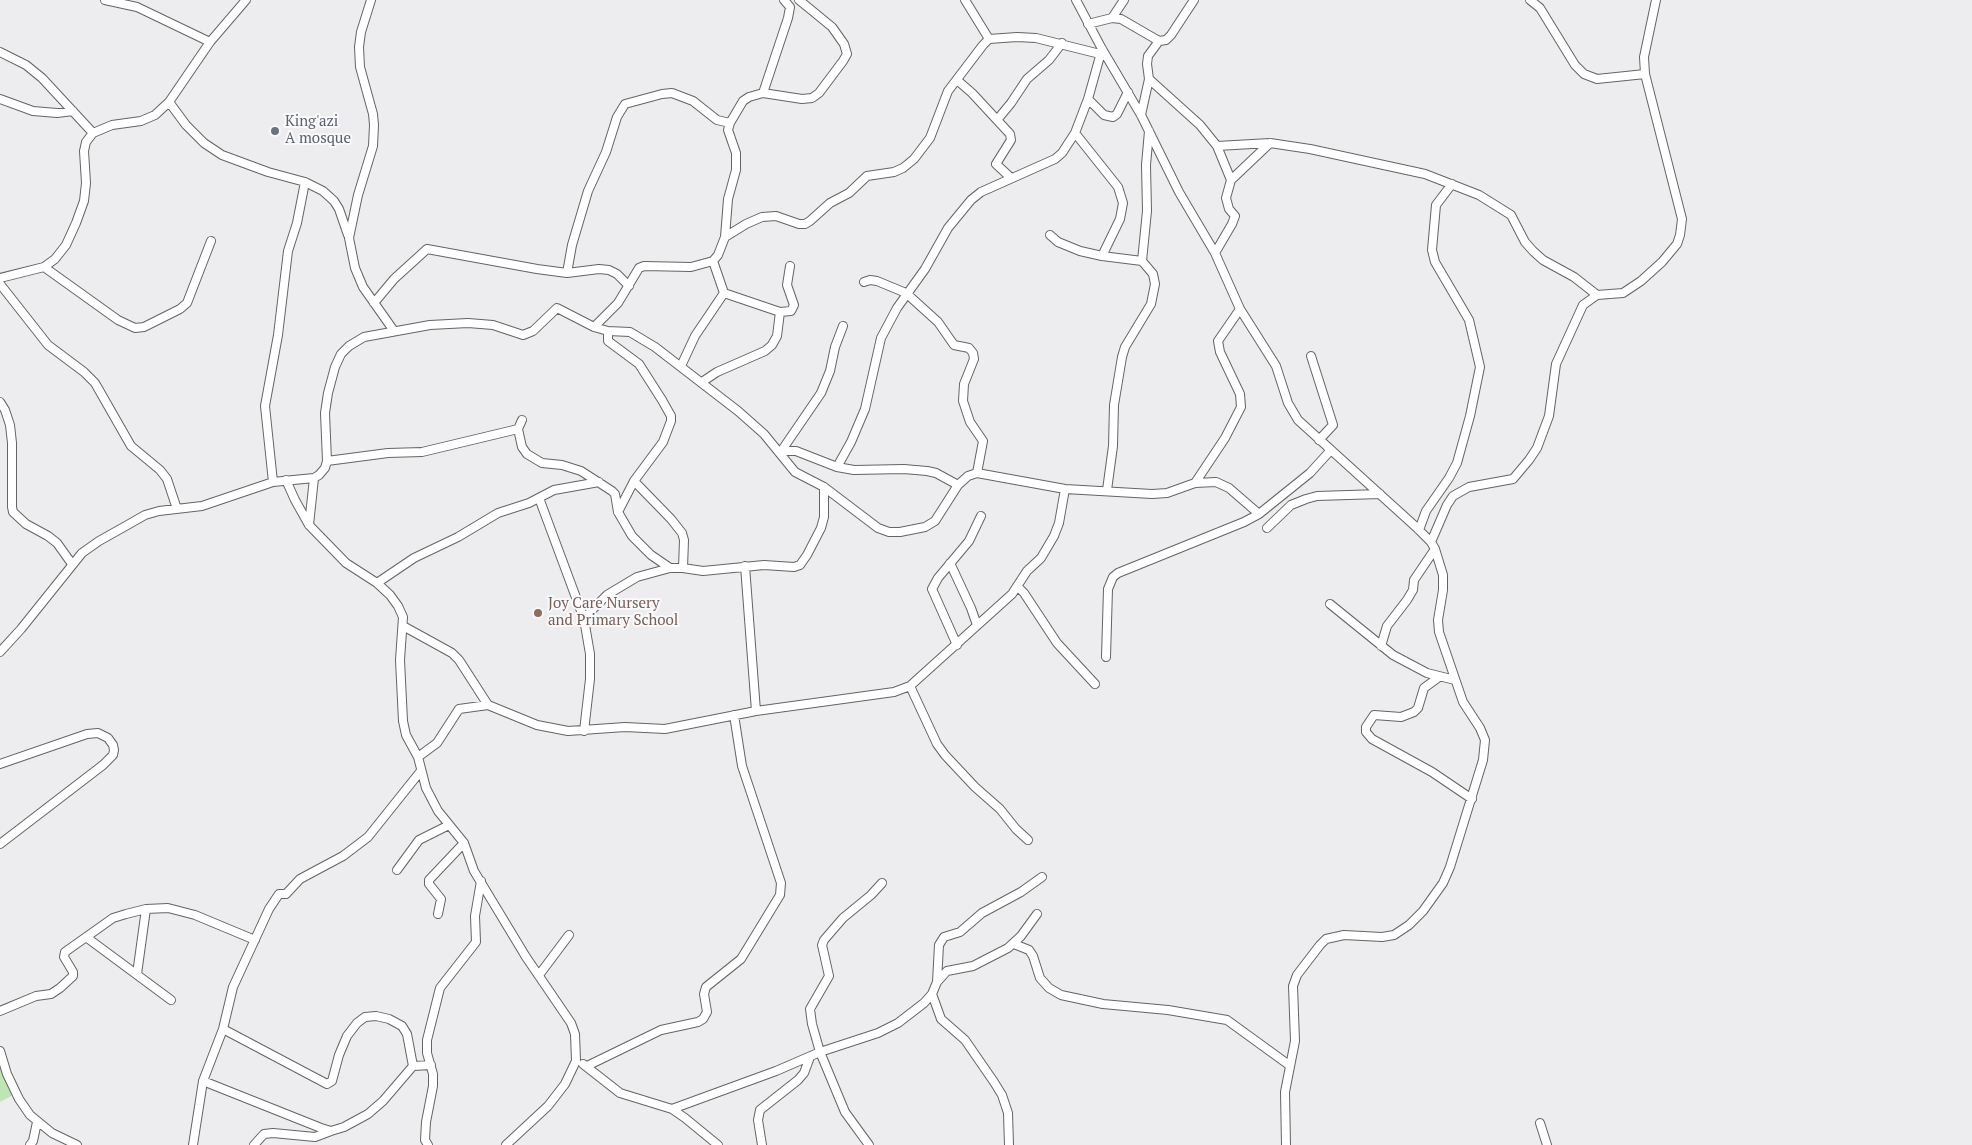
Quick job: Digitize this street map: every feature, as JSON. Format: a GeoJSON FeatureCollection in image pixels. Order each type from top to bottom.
{"type":"FeatureCollection","features":[{"type":"Feature","properties":{"kind":"street"},"geometry":{"type":"LineString","coordinates":[[106,0],[137,4],[210,42]]}},
{"type":"Feature","properties":{"kind":"street"},"geometry":{"type":"LineString","coordinates":[[0,278],[44,267],[61,252],[76,223],[84,201],[86,183],[84,151],[86,142],[93,133],[112,126],[140,121],[155,115],[170,102],[210,42],[246,0]]}},
{"type":"Feature","properties":{"kind":"street"},"geometry":{"type":"LineString","coordinates":[[349,238],[358,195],[372,146],[374,125],[373,114],[360,66],[359,47],[361,32],[371,0]]}},
{"type":"Feature","properties":{"kind":"street"},"geometry":{"type":"LineString","coordinates":[[724,293],[713,261],[725,238],[728,199],[736,170],[736,153],[728,130],[730,123],[743,101],[749,96],[763,93],[802,99],[812,98],[819,93],[847,54],[844,44],[832,27],[799,0]]}},
{"type":"Feature","properties":{"kind":"street"},"geometry":{"type":"LineString","coordinates":[[965,0],[989,39]]}},
{"type":"Feature","properties":{"kind":"street"},"geometry":{"type":"LineString","coordinates":[[1076,0],[1101,52],[1128,92],[1149,129],[1180,192],[1215,253],[1240,309],[1276,366],[1288,403],[1298,420],[1419,530],[1435,549],[1443,575],[1443,590],[1438,620],[1439,632],[1463,702],[1480,728],[1485,740],[1483,760],[1472,799],[1443,884],[1424,911],[1410,925],[1394,934],[1382,937],[1361,935],[1332,937],[1320,945],[1304,964],[1293,986],[1296,1041],[1289,1065],[1285,1092],[1286,1145]]}},
{"type":"Feature","properties":{"kind":"street"},"geometry":{"type":"LineString","coordinates":[[1112,18],[1124,0]]}},
{"type":"Feature","properties":{"kind":"street"},"geometry":{"type":"LineString","coordinates":[[1088,24],[1112,18],[1121,19],[1159,41],[1166,40],[1194,0]]}},
{"type":"Feature","properties":{"kind":"street"},"geometry":{"type":"LineString","coordinates":[[1530,0],[1540,8],[1571,58],[1584,74],[1597,79],[1645,74]]}},
{"type":"Feature","properties":{"kind":"street"},"geometry":{"type":"LineString","coordinates":[[1431,542],[1447,505],[1453,496],[1469,487],[1513,479],[1537,448],[1548,416],[1556,364],[1583,305],[1590,299],[1598,296],[1623,293],[1641,282],[1677,244],[1682,219],[1645,74],[1644,57],[1656,0]]}},
{"type":"Feature","properties":{"kind":"street"},"geometry":{"type":"LineString","coordinates":[[763,93],[788,18],[790,7],[787,1]]}},
{"type":"Feature","properties":{"kind":"street"},"geometry":{"type":"LineString","coordinates":[[725,238],[746,224],[762,217],[776,216],[799,224],[805,224],[830,202],[849,194],[867,176],[894,172],[903,168],[914,159],[930,138],[948,90],[989,39],[1036,38],[1101,52]]}},
{"type":"Feature","properties":{"kind":"street"},"geometry":{"type":"LineString","coordinates":[[1141,115],[1149,79],[1148,56],[1159,41]]}},
{"type":"Feature","properties":{"kind":"street"},"geometry":{"type":"LineString","coordinates":[[997,120],[1027,79],[1049,60],[1062,44]]}},
{"type":"Feature","properties":{"kind":"street"},"geometry":{"type":"LineString","coordinates":[[0,52],[32,70],[93,133]]}},
{"type":"Feature","properties":{"kind":"street"},"geometry":{"type":"LineString","coordinates":[[837,467],[851,442],[865,409],[881,338],[906,294],[925,269],[948,228],[971,200],[981,192],[1055,159],[1062,153],[1075,134],[1088,99],[1101,52]]}},
{"type":"Feature","properties":{"kind":"street"},"geometry":{"type":"LineString","coordinates":[[1149,79],[1200,125],[1217,146],[1231,180]]}},
{"type":"Feature","properties":{"kind":"street"},"geometry":{"type":"LineString","coordinates":[[957,80],[972,93],[1010,134],[1011,137],[996,164],[1011,178]]}},
{"type":"Feature","properties":{"kind":"street"},"geometry":{"type":"LineString","coordinates":[[1088,99],[1104,115],[1113,116],[1117,114],[1128,92]]}},
{"type":"Feature","properties":{"kind":"street"},"geometry":{"type":"LineString","coordinates":[[567,273],[572,245],[588,191],[608,146],[616,117],[625,104],[672,93],[692,101],[717,120],[730,123]]}},
{"type":"Feature","properties":{"kind":"street"},"geometry":{"type":"LineString","coordinates":[[0,99],[33,111],[57,113],[73,111]]}},
{"type":"Feature","properties":{"kind":"street"},"geometry":{"type":"LineString","coordinates":[[170,102],[192,131],[204,143],[222,155],[268,172],[305,182],[323,191],[334,201],[339,208],[349,238],[355,268],[374,303],[394,331]]}},
{"type":"Feature","properties":{"kind":"street"},"geometry":{"type":"LineString","coordinates":[[1142,261],[1147,211],[1146,165],[1149,129]]}},
{"type":"Feature","properties":{"kind":"street"},"geometry":{"type":"LineString","coordinates":[[1075,134],[1118,187],[1123,204],[1120,219],[1102,256]]}},
{"type":"Feature","properties":{"kind":"street"},"geometry":{"type":"LineString","coordinates":[[1217,146],[1270,143],[1310,149],[1409,170],[1452,184],[1479,195],[1511,215],[1525,242],[1533,252],[1598,296]]}},
{"type":"Feature","properties":{"kind":"street"},"geometry":{"type":"LineString","coordinates":[[1215,253],[1235,216],[1229,209],[1226,198],[1231,180],[1270,143]]}},
{"type":"Feature","properties":{"kind":"street"},"geometry":{"type":"LineString","coordinates":[[273,482],[265,406],[278,335],[288,251],[301,209],[305,182]]}},
{"type":"Feature","properties":{"kind":"street"},"geometry":{"type":"LineString","coordinates":[[1419,530],[1426,511],[1457,463],[1470,416],[1480,367],[1469,320],[1435,262],[1432,250],[1436,205],[1452,184]]}},
{"type":"Feature","properties":{"kind":"street"},"geometry":{"type":"LineString","coordinates":[[1050,235],[1068,247],[1102,256],[1142,261],[1153,274],[1155,284],[1151,304],[1128,342],[1122,357],[1114,405],[1113,446],[1107,490]]}},
{"type":"Feature","properties":{"kind":"street"},"geometry":{"type":"LineString","coordinates":[[44,267],[118,320],[128,326],[144,327],[180,309],[186,302],[210,241]]}},
{"type":"Feature","properties":{"kind":"street"},"geometry":{"type":"LineString","coordinates":[[374,303],[394,279],[427,249],[537,270],[567,273],[599,269],[609,270],[617,274],[629,286]]}},
{"type":"Feature","properties":{"kind":"street"},"geometry":{"type":"LineString","coordinates":[[594,327],[618,303],[639,268],[644,266],[691,267],[713,261]]}},
{"type":"Feature","properties":{"kind":"street"},"geometry":{"type":"LineString","coordinates":[[724,293],[780,312],[791,311],[794,309],[794,305],[786,285],[790,266]]}},
{"type":"Feature","properties":{"kind":"street"},"geometry":{"type":"LineString","coordinates":[[864,282],[870,280],[877,281],[906,294],[938,322],[954,346],[969,348],[973,353],[974,359],[964,384],[963,401],[970,422],[983,441],[977,473]]}},
{"type":"Feature","properties":{"kind":"street"},"geometry":{"type":"LineString","coordinates":[[0,284],[48,345],[96,383],[131,446],[160,470],[166,479],[177,509]]}},
{"type":"Feature","properties":{"kind":"street"},"geometry":{"type":"LineString","coordinates":[[681,366],[695,336],[724,293]]}},
{"type":"Feature","properties":{"kind":"street"},"geometry":{"type":"LineString","coordinates":[[0,652],[21,630],[72,564],[82,553],[99,541],[145,516],[159,511],[212,503],[273,482],[319,476],[327,462],[325,413],[328,393],[335,367],[341,354],[349,346],[364,338],[430,325],[468,323],[493,325],[523,335],[533,331],[557,308],[594,327],[608,331],[630,332],[655,347],[702,382],[764,434],[780,450],[795,472],[824,487],[878,528],[889,532],[925,528],[935,521],[958,484],[968,476],[977,473],[1065,489],[1152,494],[1167,492],[1196,483],[1216,482],[1229,488],[1259,514]]}},
{"type":"Feature","properties":{"kind":"street"},"geometry":{"type":"LineString","coordinates":[[1196,483],[1225,438],[1241,407],[1240,394],[1220,352],[1218,341],[1240,309]]}},
{"type":"Feature","properties":{"kind":"street"},"geometry":{"type":"LineString","coordinates":[[702,382],[717,372],[765,351],[772,345],[778,336],[780,312]]}},
{"type":"Feature","properties":{"kind":"street"},"geometry":{"type":"LineString","coordinates":[[780,450],[821,393],[830,371],[835,347],[843,326]]}},
{"type":"Feature","properties":{"kind":"street"},"geometry":{"type":"LineString","coordinates":[[608,331],[608,341],[639,364],[671,416],[670,426],[663,442],[634,480],[618,512]]}},
{"type":"Feature","properties":{"kind":"street"},"geometry":{"type":"LineString","coordinates":[[1310,356],[1333,425],[1319,440]]}},
{"type":"Feature","properties":{"kind":"street"},"geometry":{"type":"LineString","coordinates":[[0,402],[5,410],[11,434],[13,512],[26,524],[57,543],[72,564]]}},
{"type":"Feature","properties":{"kind":"street"},"geometry":{"type":"LineString","coordinates":[[522,420],[518,429],[522,447],[533,458],[542,463],[562,465],[581,471],[615,494],[618,512],[632,536],[643,548],[670,568]]}},
{"type":"Feature","properties":{"kind":"street"},"geometry":{"type":"LineString","coordinates":[[327,462],[388,453],[422,452],[518,429]]}},
{"type":"Feature","properties":{"kind":"street"},"geometry":{"type":"LineString","coordinates":[[780,450],[796,450],[837,467],[854,470],[904,469],[927,471],[936,473],[958,484]]}},
{"type":"Feature","properties":{"kind":"street"},"geometry":{"type":"LineString","coordinates":[[1106,657],[1108,589],[1113,577],[1118,573],[1244,522],[1259,514],[1310,473],[1330,451]]}},
{"type":"Feature","properties":{"kind":"street"},"geometry":{"type":"LineString","coordinates":[[309,525],[314,478]]}},
{"type":"Feature","properties":{"kind":"street"},"geometry":{"type":"LineString","coordinates":[[286,480],[309,525],[346,563],[377,583],[398,606],[403,618],[400,660],[401,708],[406,734],[418,757],[420,772],[430,798],[464,843],[474,871],[526,957],[571,1023],[575,1034],[576,1061],[565,1084],[548,1106],[506,1145]]}},
{"type":"Feature","properties":{"kind":"street"},"geometry":{"type":"LineString","coordinates":[[634,480],[682,533],[684,540],[683,568]]}},
{"type":"Feature","properties":{"kind":"street"},"geometry":{"type":"LineString","coordinates":[[377,583],[414,558],[458,537],[498,514],[554,490],[599,482]]}},
{"type":"Feature","properties":{"kind":"street"},"geometry":{"type":"LineString","coordinates":[[584,619],[607,595],[622,585],[637,577],[670,568],[703,571],[745,566],[794,567],[800,565],[807,556],[821,528],[824,517],[824,487]]}},
{"type":"Feature","properties":{"kind":"street"},"geometry":{"type":"LineString","coordinates":[[418,757],[437,743],[459,709],[488,705],[537,725],[568,731],[625,727],[665,729],[818,701],[878,695],[910,686],[1012,594],[1027,571],[1041,558],[1059,523],[1065,489]]}},
{"type":"Feature","properties":{"kind":"street"},"geometry":{"type":"LineString","coordinates":[[1267,528],[1291,505],[1306,499],[1317,496],[1380,494]]}},
{"type":"Feature","properties":{"kind":"street"},"geometry":{"type":"LineString","coordinates":[[539,498],[584,619],[590,654],[590,679],[584,731]]}},
{"type":"Feature","properties":{"kind":"street"},"geometry":{"type":"LineString","coordinates":[[957,645],[932,589],[938,578],[969,541],[981,516]]}},
{"type":"Feature","properties":{"kind":"street"},"geometry":{"type":"LineString","coordinates":[[1381,646],[1387,626],[1407,600],[1413,590],[1414,580],[1435,549]]}},
{"type":"Feature","properties":{"kind":"street"},"geometry":{"type":"LineString","coordinates":[[950,564],[977,625]]}},
{"type":"Feature","properties":{"kind":"street"},"geometry":{"type":"LineString","coordinates":[[745,566],[756,711]]}},
{"type":"Feature","properties":{"kind":"street"},"geometry":{"type":"LineString","coordinates":[[1017,586],[1029,600],[1057,643],[1095,684]]}},
{"type":"Feature","properties":{"kind":"street"},"geometry":{"type":"LineString","coordinates":[[1330,604],[1381,646],[1410,665],[1439,677],[1455,680]]}},
{"type":"Feature","properties":{"kind":"street"},"geometry":{"type":"LineString","coordinates":[[403,626],[452,653],[459,660],[488,705]]}},
{"type":"Feature","properties":{"kind":"street"},"geometry":{"type":"LineString","coordinates":[[1439,677],[1424,688],[1418,708],[1414,712],[1401,717],[1374,715],[1366,727],[1367,736],[1432,772],[1472,799]]}},
{"type":"Feature","properties":{"kind":"street"},"geometry":{"type":"LineString","coordinates":[[910,686],[937,744],[1028,840]]}},
{"type":"Feature","properties":{"kind":"street"},"geometry":{"type":"LineString","coordinates":[[587,1066],[661,1030],[698,1022],[703,1019],[707,1012],[704,994],[706,987],[741,960],[780,895],[781,883],[742,766],[734,715]]}},
{"type":"Feature","properties":{"kind":"street"},"geometry":{"type":"LineString","coordinates":[[0,764],[87,734],[98,733],[108,738],[114,750],[113,755],[103,765],[0,844]]}},
{"type":"Feature","properties":{"kind":"street"},"geometry":{"type":"LineString","coordinates":[[193,1145],[203,1081],[223,1029],[233,988],[269,908],[279,894],[286,894],[300,879],[343,856],[368,837],[420,772]]}},
{"type":"Feature","properties":{"kind":"street"},"geometry":{"type":"LineString","coordinates":[[397,870],[419,840],[449,825]]}},
{"type":"Feature","properties":{"kind":"street"},"geometry":{"type":"LineString","coordinates":[[438,914],[441,898],[429,880],[464,843]]}},
{"type":"Feature","properties":{"kind":"street"},"geometry":{"type":"LineString","coordinates":[[672,1109],[898,1023],[924,1003],[932,994],[937,982],[939,945],[944,937],[960,932],[982,913],[1021,892],[1042,877]]}},
{"type":"Feature","properties":{"kind":"street"},"geometry":{"type":"LineString","coordinates":[[428,1145],[425,1137],[426,1122],[433,1086],[427,1053],[427,1040],[440,988],[476,942],[475,916],[481,881]]}},
{"type":"Feature","properties":{"kind":"street"},"geometry":{"type":"LineString","coordinates":[[869,1145],[846,1112],[820,1052],[810,1009],[829,976],[822,945],[843,918],[871,896],[882,883]]}},
{"type":"Feature","properties":{"kind":"street"},"geometry":{"type":"LineString","coordinates":[[0,1012],[36,996],[51,994],[70,980],[73,972],[64,957],[65,952],[113,918],[146,909],[168,908],[195,915],[255,940]]}},
{"type":"Feature","properties":{"kind":"street"},"geometry":{"type":"LineString","coordinates":[[137,974],[146,909]]}},
{"type":"Feature","properties":{"kind":"street"},"geometry":{"type":"LineString","coordinates":[[937,982],[947,971],[973,966],[1014,944],[1038,914]]}},
{"type":"Feature","properties":{"kind":"street"},"geometry":{"type":"LineString","coordinates":[[540,976],[569,935]]}},
{"type":"Feature","properties":{"kind":"street"},"geometry":{"type":"LineString","coordinates":[[86,937],[171,1000]]}},
{"type":"Feature","properties":{"kind":"street"},"geometry":{"type":"LineString","coordinates":[[1014,944],[1030,950],[1040,978],[1048,988],[1061,995],[1103,1004],[1168,1010],[1227,1020],[1289,1065]]}},
{"type":"Feature","properties":{"kind":"street"},"geometry":{"type":"LineString","coordinates":[[932,994],[941,1019],[965,1040],[1002,1095],[1008,1113],[1009,1145]]}},
{"type":"Feature","properties":{"kind":"street"},"geometry":{"type":"LineString","coordinates":[[223,1029],[327,1084],[332,1081],[339,1054],[352,1030],[365,1017],[376,1016],[389,1019],[402,1026],[407,1034],[413,1066]]}},
{"type":"Feature","properties":{"kind":"street"},"geometry":{"type":"LineString","coordinates":[[0,1051],[7,1074],[19,1099],[37,1122],[52,1133],[77,1145]]}},
{"type":"Feature","properties":{"kind":"street"},"geometry":{"type":"LineString","coordinates":[[762,1145],[758,1120],[760,1110],[801,1076],[809,1064],[810,1057]]}},
{"type":"Feature","properties":{"kind":"street"},"geometry":{"type":"LineString","coordinates":[[576,1061],[587,1066],[620,1093],[672,1109],[686,1118],[718,1145]]}},
{"type":"Feature","properties":{"kind":"street"},"geometry":{"type":"LineString","coordinates":[[254,1145],[264,1134],[273,1133],[315,1137],[344,1127],[368,1114],[383,1101],[413,1066],[430,1065]]}},
{"type":"Feature","properties":{"kind":"street"},"geometry":{"type":"LineString","coordinates":[[203,1081],[331,1131]]}},
{"type":"Feature","properties":{"kind":"street"},"geometry":{"type":"LineString","coordinates":[[30,1145],[33,1141],[37,1122]]}},
{"type":"Feature","properties":{"kind":"street"},"geometry":{"type":"LineString","coordinates":[[1540,1123],[1547,1145]]}},
{"type":"Feature","properties":{"kind":"green space"},"geometry":{"type":"Polygon","coordinates":[[[0,1068],[15,1094],[0,1102],[0,1068]]]}},
{"type":"Feature","properties":{"kind":"place","name":"King'azi A mosque"},"geometry":{"type":"Point","coordinates":[275,131]}},
{"type":"Feature","properties":{"kind":"place","name":"Joy Care Nursery and Primary School"},"geometry":{"type":"Point","coordinates":[538,613]}}]}
